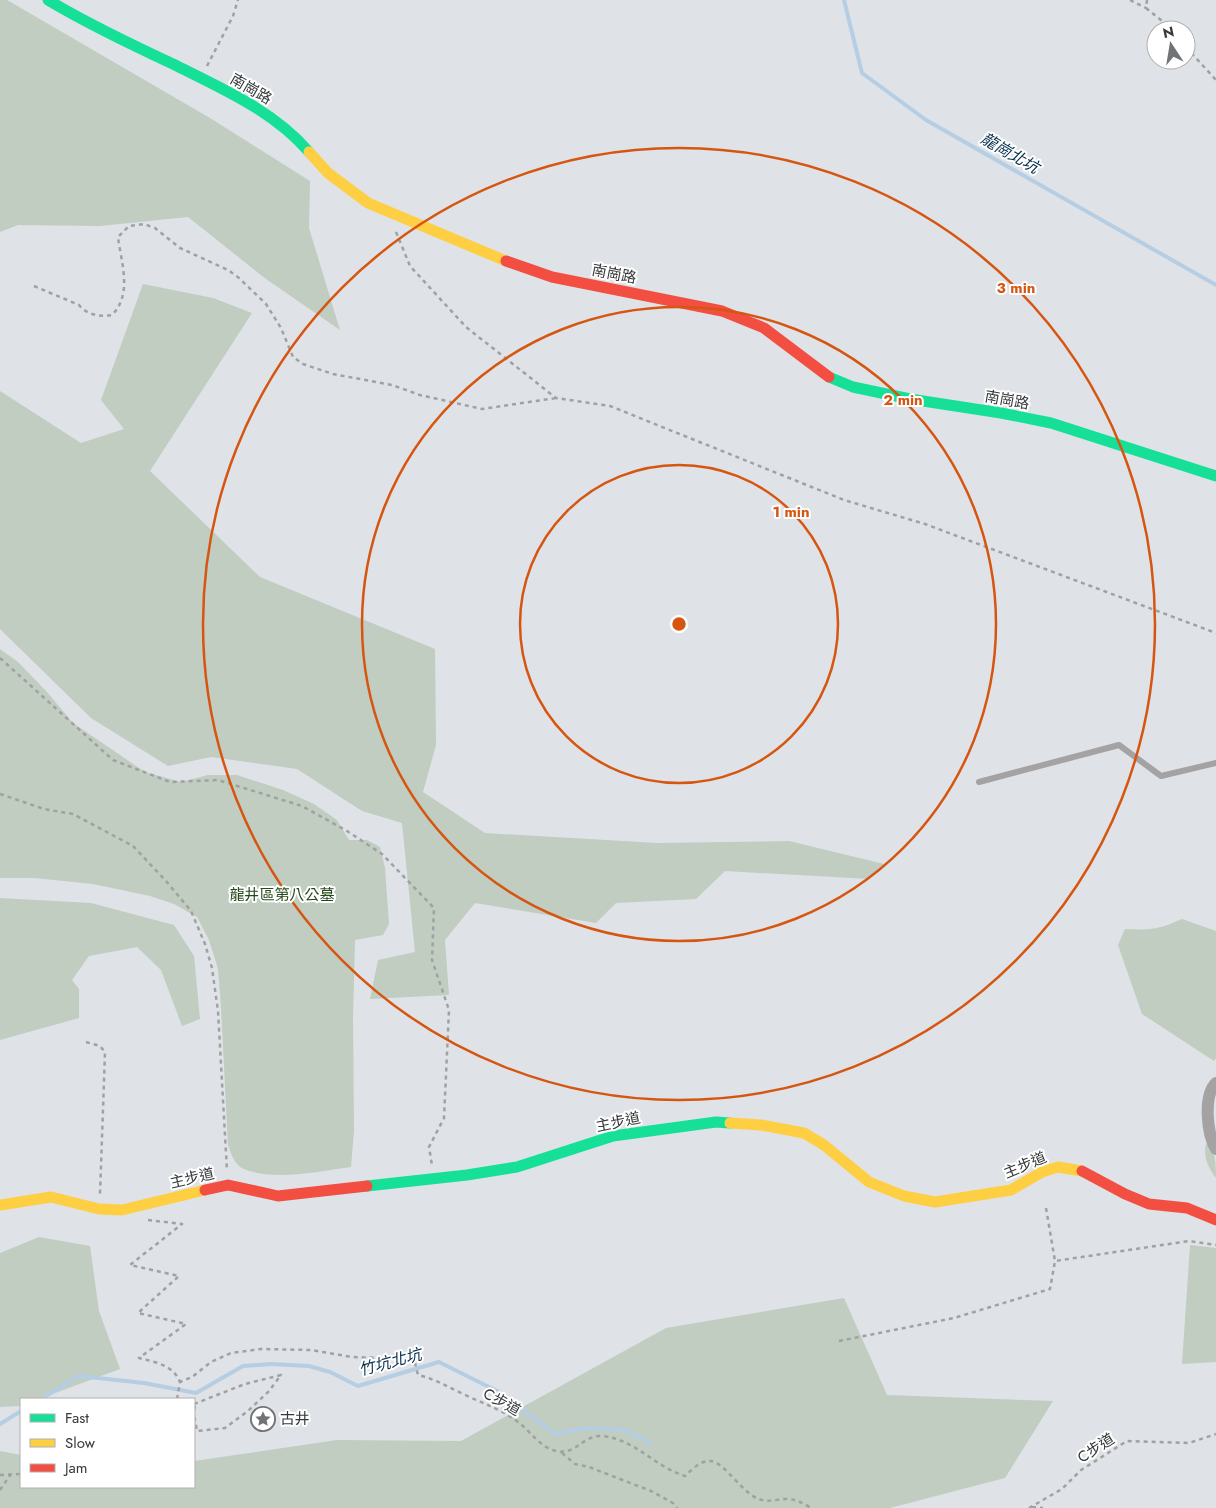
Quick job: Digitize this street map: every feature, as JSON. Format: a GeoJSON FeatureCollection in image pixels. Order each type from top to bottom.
{"type":"FeatureCollection","features":[{"type":"Feature","properties":{"kind":"street","name":"南崗路"},"geometry":{"type":"LineString","coordinates":[[48,0],[85,22],[201,78],[262,112],[300,141],[328,173],[368,203],[490,256],[552,277],[722,311],[764,328],[832,379],[854,387],[910,399],[1051,423],[1216,476]]}},
{"type":"Feature","properties":{"kind":"street"},"geometry":{"type":"LineString","coordinates":[[1216,1083],[1208,1101],[1209,1125],[1216,1149]]}},
{"type":"Feature","properties":{"kind":"street","name":"主步道"},"geometry":{"type":"LineString","coordinates":[[0,1205],[51,1198],[99,1209],[122,1210],[228,1185],[278,1196],[433,1179],[517,1168],[613,1136],[716,1122],[761,1125],[804,1133],[824,1145],[869,1182],[904,1196],[934,1202],[1011,1190],[1042,1172],[1058,1168],[1085,1171],[1125,1194],[1149,1204],[1187,1208],[1216,1220]]}},
{"type":"Feature","properties":{"kind":"lane"},"geometry":{"type":"LineString","coordinates":[[979,782],[1119,745],[1161,776],[1216,763]]}},
{"type":"Feature","properties":{"kind":"path"},"geometry":{"type":"LineString","coordinates":[[201,78],[233,16],[238,0]]}},
{"type":"Feature","properties":{"kind":"path"},"geometry":{"type":"LineString","coordinates":[[1130,0],[1146,8],[1161,20]]}},
{"type":"Feature","properties":{"kind":"path"},"geometry":{"type":"LineString","coordinates":[[1146,8],[1147,0]]}},
{"type":"Feature","properties":{"kind":"path"},"geometry":{"type":"LineString","coordinates":[[1196,58],[1216,80]]}},
{"type":"Feature","properties":{"kind":"path"},"geometry":{"type":"LineString","coordinates":[[387,212],[410,266],[466,327],[556,398]]}},
{"type":"Feature","properties":{"kind":"path"},"geometry":{"type":"LineString","coordinates":[[34,286],[79,305],[84,311],[97,315],[112,315],[122,299],[125,282],[118,237],[129,226],[144,224],[155,228],[180,248],[228,270],[239,278],[266,304],[281,328],[292,357],[303,364],[332,374],[392,385],[482,409],[556,398],[610,406],[844,500],[925,524],[1216,633]]}},
{"type":"Feature","properties":{"kind":"path"},"geometry":{"type":"LineString","coordinates":[[0,658],[114,760],[170,782],[218,780],[302,806],[347,831],[382,854],[434,908],[432,960],[448,1010],[444,1118],[429,1147],[433,1179]]}},
{"type":"Feature","properties":{"kind":"path"},"geometry":{"type":"LineString","coordinates":[[0,794],[44,810],[73,814],[133,846],[166,881],[190,911],[210,960],[217,1002],[228,1185]]}},
{"type":"Feature","properties":{"kind":"path"},"geometry":{"type":"LineString","coordinates":[[86,1042],[100,1046],[105,1052],[99,1209]]}},
{"type":"Feature","properties":{"kind":"path"},"geometry":{"type":"LineString","coordinates":[[152,1203],[148,1220],[182,1224],[130,1265],[179,1276],[138,1314],[186,1324],[139,1358],[161,1364],[177,1374],[180,1382],[178,1398]]}},
{"type":"Feature","properties":{"kind":"path"},"geometry":{"type":"LineString","coordinates":[[839,1341],[954,1318],[1050,1290],[1055,1261],[1046,1208]]}},
{"type":"Feature","properties":{"kind":"path"},"geometry":{"type":"LineString","coordinates":[[1055,1261],[1189,1242],[1216,1245]]}},
{"type":"Feature","properties":{"kind":"path","name":"C步道"},"geometry":{"type":"LineString","coordinates":[[180,1382],[192,1377],[211,1362],[231,1353],[253,1350],[311,1350],[352,1357],[414,1359],[418,1375],[431,1378],[464,1395],[491,1405],[518,1422],[548,1448],[562,1453],[575,1464],[589,1467],[651,1491],[673,1503],[677,1508]]}},
{"type":"Feature","properties":{"kind":"path"},"geometry":{"type":"LineString","coordinates":[[195,1404],[245,1384],[281,1376],[269,1391],[248,1411],[225,1428],[197,1431],[195,1420]]}},
{"type":"Feature","properties":{"kind":"path","name":"C步道"},"geometry":{"type":"LineString","coordinates":[[1030,1507],[1062,1489],[1082,1470],[1127,1441],[1189,1443],[1216,1434]]}},
{"type":"Feature","properties":{"kind":"path"},"geometry":{"type":"LineString","coordinates":[[562,1453],[574,1449],[584,1441],[601,1436],[626,1442],[674,1473],[685,1476],[703,1461],[712,1460],[758,1499],[799,1501],[811,1508]]}},
{"type":"Feature","properties":{"kind":"path"},"geometry":{"type":"LineString","coordinates":[[0,1490],[11,1474]]}},
{"type":"Feature","properties":{"kind":"path"},"geometry":{"type":"LineString","coordinates":[[0,1476],[20,1474]]}},
{"type":"Feature","properties":{"kind":"path"},"geometry":{"type":"LineString","coordinates":[[1030,1507],[1043,1508]]}},
{"type":"Feature","properties":{"kind":"green space"},"geometry":{"type":"Polygon","coordinates":[[[0,0],[7,0],[210,118],[310,181],[309,228],[340,330],[266,279],[188,217],[100,226],[18,225],[0,232],[0,0]]]}},
{"type":"Feature","properties":{"kind":"green space"},"geometry":{"type":"Polygon","coordinates":[[[143,284],[213,298],[252,313],[150,471],[260,577],[435,649],[436,745],[423,792],[485,833],[657,843],[789,841],[884,864],[869,879],[725,871],[696,899],[616,903],[596,923],[475,903],[445,940],[449,995],[370,999],[378,960],[415,952],[402,823],[362,811],[297,769],[211,757],[168,766],[91,718],[0,629],[0,391],[81,443],[124,429],[101,400],[143,284]]]}},
{"type":"Feature","properties":{"kind":"green space","name":"龍井區第八公墓"},"geometry":{"type":"Polygon","coordinates":[[[0,649],[18,662],[73,723],[145,772],[181,782],[208,775],[237,775],[283,790],[314,804],[337,820],[349,840],[367,840],[380,847],[385,868],[389,924],[383,935],[355,940],[353,1017],[354,1131],[351,1167],[281,1175],[254,1172],[242,1168],[235,1161],[228,1145],[218,969],[209,940],[197,917],[174,904],[150,896],[93,884],[34,878],[0,878],[0,649]]]}},
{"type":"Feature","properties":{"kind":"green space"},"geometry":{"type":"Polygon","coordinates":[[[0,898],[91,903],[174,925],[194,956],[200,1019],[182,1026],[161,970],[137,947],[89,956],[72,980],[79,989],[79,1018],[0,1040],[0,898]]]}},
{"type":"Feature","properties":{"kind":"green space"},"geometry":{"type":"Polygon","coordinates":[[[1182,919],[1216,931],[1216,1058],[1214,1061],[1142,1014],[1118,945],[1125,929],[1154,928],[1182,919]]]}},
{"type":"Feature","properties":{"kind":"green space"},"geometry":{"type":"Polygon","coordinates":[[[1206,1144],[1214,1154],[1216,1178],[1207,1162],[1206,1144]]]}},
{"type":"Feature","properties":{"kind":"green space"},"geometry":{"type":"Polygon","coordinates":[[[39,1237],[90,1246],[99,1311],[120,1369],[42,1398],[20,1398],[20,1406],[0,1407],[0,1253],[39,1237]]]}},
{"type":"Feature","properties":{"kind":"green space"},"geometry":{"type":"Polygon","coordinates":[[[1190,1245],[1216,1248],[1216,1362],[1182,1364],[1190,1245]]]}},
{"type":"Feature","properties":{"kind":"green space"},"geometry":{"type":"Polygon","coordinates":[[[844,1298],[887,1395],[1053,1401],[1005,1478],[890,1508],[0,1508],[0,1451],[20,1455],[20,1488],[195,1488],[195,1461],[337,1440],[461,1441],[666,1328],[844,1298]]]}},
{"type":"Feature","properties":{"kind":"waterway","name":"龍崗北坑"},"geometry":{"type":"LineString","coordinates":[[844,0],[862,73],[926,120],[1216,285]]}},
{"type":"Feature","properties":{"kind":"waterway","name":"竹坑北坑"},"geometry":{"type":"LineString","coordinates":[[43,1398],[79,1376],[144,1383],[196,1393],[243,1366],[271,1364],[309,1366],[330,1372],[358,1386],[439,1362],[499,1392],[555,1434],[585,1428],[625,1430],[650,1443]]}},
{"type":"Feature","properties":{"kind":"waterway","name":"竹坑北坑"},"geometry":{"type":"LineString","coordinates":[[0,1424],[20,1412]]}},
{"type":"Feature","properties":{"kind":"traffic: fast"},"geometry":{"type":"LineString","coordinates":[[48,0],[94,26],[210,82],[246,102],[280,124],[309,152]]}},
{"type":"Feature","properties":{"kind":"traffic: fast"},"geometry":{"type":"LineString","coordinates":[[829,377],[853,387],[910,399],[1051,423],[1216,476]]}},
{"type":"Feature","properties":{"kind":"traffic: fast"},"geometry":{"type":"LineString","coordinates":[[367,1186],[467,1175],[517,1167],[613,1136],[716,1122],[730,1123]]}},
{"type":"Feature","properties":{"kind":"traffic: slow"},"geometry":{"type":"LineString","coordinates":[[309,152],[328,173],[368,203],[506,261]]}},
{"type":"Feature","properties":{"kind":"traffic: slow"},"geometry":{"type":"LineString","coordinates":[[730,1123],[761,1125],[804,1133],[824,1145],[869,1182],[904,1196],[935,1202],[1011,1190],[1042,1172],[1058,1167],[1082,1171]]}},
{"type":"Feature","properties":{"kind":"traffic: slow"},"geometry":{"type":"LineString","coordinates":[[0,1205],[51,1197],[99,1209],[122,1210],[205,1190]]}},
{"type":"Feature","properties":{"kind":"traffic: jam"},"geometry":{"type":"LineString","coordinates":[[506,261],[552,277],[722,311],[764,328],[829,377]]}},
{"type":"Feature","properties":{"kind":"traffic: jam"},"geometry":{"type":"LineString","coordinates":[[1082,1171],[1125,1194],[1149,1204],[1187,1208],[1216,1220]]}},
{"type":"Feature","properties":{"kind":"traffic: jam"},"geometry":{"type":"LineString","coordinates":[[205,1190],[228,1185],[278,1196],[367,1186]]}},
{"type":"Feature","properties":{"kind":"place","name":"古井"},"geometry":{"type":"Point","coordinates":[263,1419]}}]}
